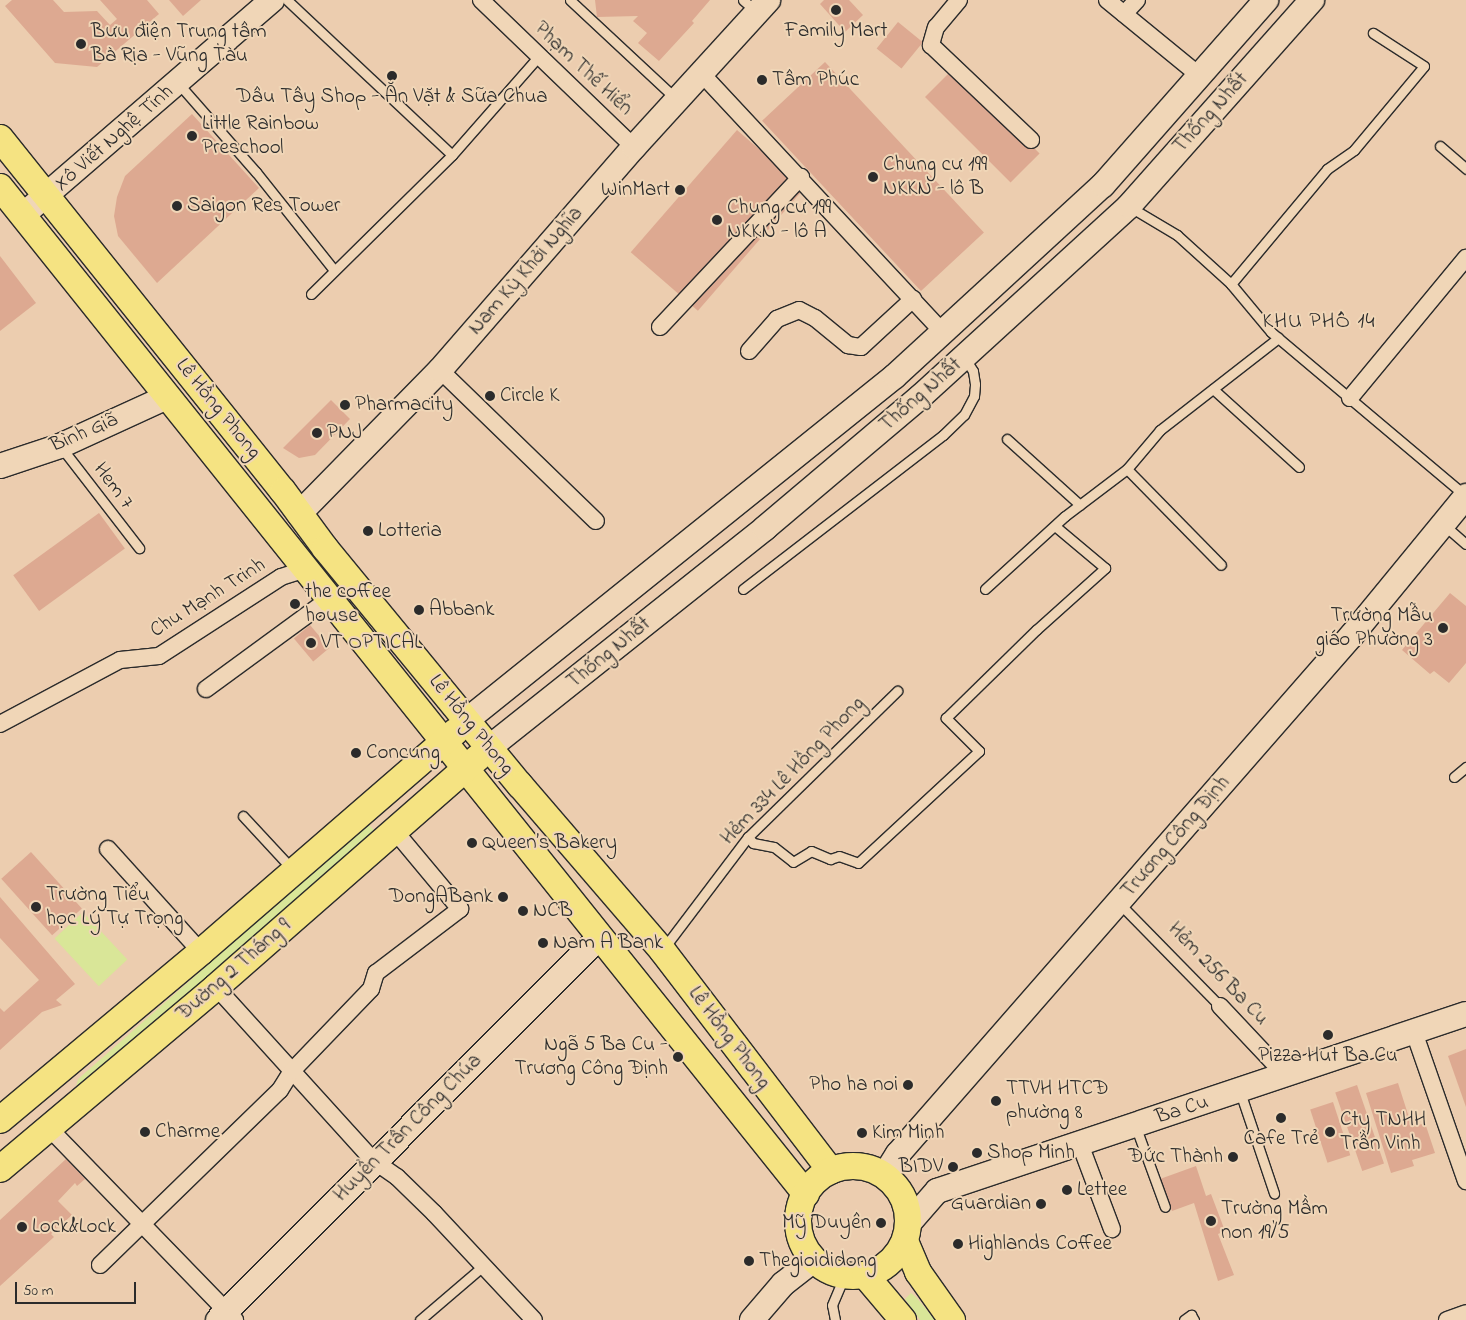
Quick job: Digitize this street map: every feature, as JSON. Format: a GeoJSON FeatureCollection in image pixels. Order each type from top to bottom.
{"type":"FeatureCollection","features":[{"type":"Feature","properties":{"kind":"main road","name":"Xô Viết Nghệ Tĩnh"},"geometry":{"type":"LineString","coordinates":[[23,215],[272,0]]}},
{"type":"Feature","properties":{"kind":"main road","name":"Thống Nhất"},"geometry":{"type":"LineString","coordinates":[[468,720],[895,376],[1103,185],[1201,77],[1266,0]]}},
{"type":"Feature","properties":{"kind":"main road","name":"Thống Nhất"},"geometry":{"type":"LineString","coordinates":[[490,747],[764,528],[963,357],[1129,206],[1312,0]]}},
{"type":"Feature","properties":{"kind":"main road","name":"Nam Kỳ Khởi Nghĩa"},"geometry":{"type":"LineString","coordinates":[[299,514],[440,370],[634,147],[679,101],[756,4]]}},
{"type":"Feature","properties":{"kind":"main road","name":"Lê Hồng Phong"},"geometry":{"type":"LineString","coordinates":[[0,138],[325,548],[662,950],[831,1171]]}},
{"type":"Feature","properties":{"kind":"main road"},"geometry":{"type":"LineString","coordinates":[[1103,185],[1129,206]]}},
{"type":"Feature","properties":{"kind":"main road","name":"Lê Hồng Phong"},"geometry":{"type":"LineString","coordinates":[[0,187],[806,1194]]}},
{"type":"Feature","properties":{"kind":"main road","name":"Bình Giã"},"geometry":{"type":"LineString","coordinates":[[0,466],[60,446],[167,397]]}},
{"type":"Feature","properties":{"kind":"main road","name":"Trương Công Định"},"geometry":{"type":"LineString","coordinates":[[884,1176],[898,1154],[1352,635],[1466,496]]}},
{"type":"Feature","properties":{"kind":"main road"},"geometry":{"type":"LineString","coordinates":[[740,501],[764,528]]}},
{"type":"Feature","properties":{"kind":"main road"},"geometry":{"type":"LineString","coordinates":[[278,536],[299,514]]}},
{"type":"Feature","properties":{"kind":"main road"},"geometry":{"type":"LineString","coordinates":[[305,569],[325,548]]}},
{"type":"Feature","properties":{"kind":"main road","name":"Đường 2 Tháng 9"},"geometry":{"type":"LineString","coordinates":[[0,1120],[201,952],[468,720]]}},
{"type":"Feature","properties":{"kind":"main road","name":"Đường 2 Tháng 9"},"geometry":{"type":"LineString","coordinates":[[0,1169],[216,987],[490,747]]}},
{"type":"Feature","properties":{"kind":"main road","name":"Huyền Trân Công Chúa"},"geometry":{"type":"LineString","coordinates":[[227,1317],[374,1161],[600,937]]}},
{"type":"Feature","properties":{"kind":"main road","name":"Ba Cu"},"geometry":{"type":"LineString","coordinates":[[907,1232],[938,1192],[1135,1125],[1240,1092],[1466,1014]]}},
{"type":"Feature","properties":{"kind":"main road"},"geometry":{"type":"LineString","coordinates":[[24,1099],[48,1127]]}},
{"type":"Feature","properties":{"kind":"main road"},"geometry":{"type":"LineString","coordinates":[[907,1232],[896,1257],[882,1268],[855,1275],[829,1270],[814,1260],[804,1246],[799,1228],[799,1211],[806,1194],[817,1180],[831,1171],[850,1166],[868,1168],[884,1176],[897,1188],[906,1204],[907,1232],[918,1272],[952,1320]]}},
{"type":"Feature","properties":{"kind":"main road"},"geometry":{"type":"LineString","coordinates":[[752,1320],[783,1284],[814,1260]]}},
{"type":"Feature","properties":{"kind":"main road"},"geometry":{"type":"LineString","coordinates":[[855,1275],[902,1320]]}},
{"type":"Feature","properties":{"kind":"street","name":"Phạm Thế Hiển"},"geometry":{"type":"LineString","coordinates":[[481,0],[538,57],[634,147]]}},
{"type":"Feature","properties":{"kind":"street"},"geometry":{"type":"LineString","coordinates":[[959,0],[936,27],[931,45],[1031,140]]}},
{"type":"Feature","properties":{"kind":"street"},"geometry":{"type":"LineString","coordinates":[[1107,0],[1201,77]]}},
{"type":"Feature","properties":{"kind":"street"},"geometry":{"type":"LineString","coordinates":[[1124,14],[1136,0]]}},
{"type":"Feature","properties":{"kind":"street"},"geometry":{"type":"LineString","coordinates":[[702,74],[801,177],[943,332]]}},
{"type":"Feature","properties":{"kind":"street"},"geometry":{"type":"LineString","coordinates":[[660,327],[801,177]]}},
{"type":"Feature","properties":{"kind":"street"},"geometry":{"type":"LineString","coordinates":[[1350,398],[1466,258]]}},
{"type":"Feature","properties":{"kind":"street"},"geometry":{"type":"LineString","coordinates":[[749,351],[777,319],[799,310],[816,318],[848,345],[860,347],[913,299]]}},
{"type":"Feature","properties":{"kind":"street"},"geometry":{"type":"LineString","coordinates":[[440,370],[596,521]]}},
{"type":"Feature","properties":{"kind":"street","name":"Chu Mạnh Trinh"},"geometry":{"type":"LineString","coordinates":[[0,724],[120,660],[159,656],[281,577],[305,569]]}},
{"type":"Feature","properties":{"kind":"street"},"geometry":{"type":"LineString","coordinates":[[206,690],[329,599]]}},
{"type":"Feature","properties":{"kind":"street"},"geometry":{"type":"LineString","coordinates":[[100,1265],[140,1224],[280,1090],[292,1070],[371,989],[376,973],[460,909],[394,830]]}},
{"type":"Feature","properties":{"kind":"street"},"geometry":{"type":"LineString","coordinates":[[108,849],[201,952]]}},
{"type":"Feature","properties":{"kind":"street"},"geometry":{"type":"LineString","coordinates":[[216,987],[374,1161],[397,1177],[534,1320]]}},
{"type":"Feature","properties":{"kind":"street","name":"Hẻm 256 Ba Cu"},"geometry":{"type":"LineString","coordinates":[[1220,1006],[1286,1076]]}},
{"type":"Feature","properties":{"kind":"street"},"geometry":{"type":"LineString","coordinates":[[1414,1032],[1464,1171]]}},
{"type":"Feature","properties":{"kind":"street"},"geometry":{"type":"LineString","coordinates":[[48,1127],[227,1317]]}},
{"type":"Feature","properties":{"kind":"street"},"geometry":{"type":"LineString","coordinates":[[1080,1144],[1112,1229]]}},
{"type":"Feature","properties":{"kind":"street"},"geometry":{"type":"LineString","coordinates":[[1447,1320],[1466,1313]]}},
{"type":"Feature","properties":{"kind":"lane"},"geometry":{"type":"LineString","coordinates":[[287,0],[452,154]]}},
{"type":"Feature","properties":{"kind":"lane"},"geometry":{"type":"LineString","coordinates":[[570,0],[679,101]]}},
{"type":"Feature","properties":{"kind":"lane"},"geometry":{"type":"LineString","coordinates":[[1231,284],[1327,169],[1354,150],[1424,66],[1373,33]]}},
{"type":"Feature","properties":{"kind":"lane"},"geometry":{"type":"LineString","coordinates":[[311,294],[452,154],[538,57]]}},
{"type":"Feature","properties":{"kind":"lane"},"geometry":{"type":"LineString","coordinates":[[178,82],[256,172],[334,270]]}},
{"type":"Feature","properties":{"kind":"lane"},"geometry":{"type":"LineString","coordinates":[[1440,146],[1466,169]]}},
{"type":"Feature","properties":{"kind":"lane"},"geometry":{"type":"LineString","coordinates":[[1129,206],[1177,236],[1231,284],[1278,338],[1466,496]]}},
{"type":"Feature","properties":{"kind":"lane"},"geometry":{"type":"LineString","coordinates":[[985,588],[1080,505],[1127,469],[1160,430],[1278,338]]}},
{"type":"Feature","properties":{"kind":"lane"},"geometry":{"type":"LineString","coordinates":[[743,589],[943,435],[964,415],[974,396],[975,384],[973,371],[963,357]]}},
{"type":"Feature","properties":{"kind":"lane"},"geometry":{"type":"LineString","coordinates":[[1213,389],[1299,467]]}},
{"type":"Feature","properties":{"kind":"lane"},"geometry":{"type":"LineString","coordinates":[[1007,439],[1080,505]]}},
{"type":"Feature","properties":{"kind":"lane","name":"Hem 7"},"geometry":{"type":"LineString","coordinates":[[60,446],[139,548]]}},
{"type":"Feature","properties":{"kind":"lane"},"geometry":{"type":"LineString","coordinates":[[1127,469],[1221,565]]}},
{"type":"Feature","properties":{"kind":"lane"},"geometry":{"type":"LineString","coordinates":[[1443,524],[1466,544]]}},
{"type":"Feature","properties":{"kind":"lane"},"geometry":{"type":"LineString","coordinates":[[748,837],[753,844],[774,847],[792,862],[811,851],[830,859],[839,856],[858,862],[979,751],[946,718],[1105,568],[1055,526]]}},
{"type":"Feature","properties":{"kind":"lane","name":"Hẻm 334 Lê Hồng Phong"},"geometry":{"type":"LineString","coordinates":[[662,950],[748,837],[897,691]]}},
{"type":"Feature","properties":{"kind":"lane"},"geometry":{"type":"LineString","coordinates":[[1454,777],[1466,767]]}},
{"type":"Feature","properties":{"kind":"lane"},"geometry":{"type":"LineString","coordinates":[[243,816],[294,871]]}},
{"type":"Feature","properties":{"kind":"lane","name":"Hẻm 256 Ba Cu"},"geometry":{"type":"LineString","coordinates":[[1118,903],[1220,1006]]}},
{"type":"Feature","properties":{"kind":"lane"},"geometry":{"type":"LineString","coordinates":[[1240,1092],[1274,1193]]}},
{"type":"Feature","properties":{"kind":"lane"},"geometry":{"type":"LineString","coordinates":[[1135,1125],[1164,1208]]}},
{"type":"Feature","properties":{"kind":"lane"},"geometry":{"type":"LineString","coordinates":[[420,1320],[483,1266]]}},
{"type":"Feature","properties":{"kind":"lane"},"geometry":{"type":"LineString","coordinates":[[835,1320],[832,1305],[855,1275]]}},
{"type":"Feature","properties":{"kind":"lane"},"geometry":{"type":"LineString","coordinates":[[1184,1320],[1191,1315],[1194,1320]]}},
{"type":"Feature","properties":{"kind":"green space"},"geometry":{"type":"Polygon","coordinates":[[[368,824],[375,831],[79,1089],[76,1087],[78,1079],[368,824]]]}},
{"type":"Feature","properties":{"kind":"green space"},"geometry":{"type":"Polygon","coordinates":[[[83,912],[127,960],[99,986],[54,939],[83,912]]]}},
{"type":"Feature","properties":{"kind":"green space"},"geometry":{"type":"Polygon","coordinates":[[[911,1293],[935,1320],[920,1320],[905,1299],[911,1293]]]}},
{"type":"Feature","properties":{"kind":"building","name":"Bưu điện Trung tâm Bà Rịa - Vũng Tàu"},"geometry":{"type":"Polygon","coordinates":[[[12,0],[53,0],[64,12],[97,11],[110,25],[117,19],[100,0],[147,0],[159,14],[97,67],[55,63],[5,6],[12,0]]]}},
{"type":"Feature","properties":{"kind":"building"},"geometry":{"type":"Polygon","coordinates":[[[169,0],[201,0],[183,16],[169,0]]]}},
{"type":"Feature","properties":{"kind":"building"},"geometry":{"type":"Polygon","coordinates":[[[595,0],[710,0],[692,21],[694,23],[659,61],[638,43],[647,33],[633,21],[638,16],[597,17],[595,0]]]}},
{"type":"Feature","properties":{"kind":"building"},"geometry":{"type":"Polygon","coordinates":[[[824,0],[849,0],[863,15],[845,32],[820,4],[824,0]]]}},
{"type":"Feature","properties":{"kind":"building"},"geometry":{"type":"Polygon","coordinates":[[[898,22],[923,42],[901,69],[877,48],[898,22]]]}},
{"type":"Feature","properties":{"kind":"building","name":"Chung cư 199 NKKN - lô B"},"geometry":{"type":"Polygon","coordinates":[[[825,62],[984,232],[921,291],[762,121],[825,62]]]}},
{"type":"Feature","properties":{"kind":"building"},"geometry":{"type":"Polygon","coordinates":[[[954,68],[1040,154],[1011,183],[925,97],[954,68]]]}},
{"type":"Feature","properties":{"kind":"building","name":"Saigon Res Tower"},"geometry":{"type":"Polygon","coordinates":[[[192,114],[259,188],[157,283],[118,236],[114,216],[117,197],[125,176],[192,114]]]}},
{"type":"Feature","properties":{"kind":"building","name":"Chung cư 199 NKKN - lô A"},"geometry":{"type":"Polygon","coordinates":[[[737,130],[804,188],[698,311],[631,252],[737,130]]]}},
{"type":"Feature","properties":{"kind":"building"},"geometry":{"type":"Polygon","coordinates":[[[0,256],[36,303],[0,331],[0,256]]]}},
{"type":"Feature","properties":{"kind":"building","name":"PNJ"},"geometry":{"type":"Polygon","coordinates":[[[331,400],[350,419],[315,455],[299,458],[283,448],[331,400]]]}},
{"type":"Feature","properties":{"kind":"building"},"geometry":{"type":"Polygon","coordinates":[[[99,513],[125,549],[39,611],[13,575],[99,513]]]}},
{"type":"Feature","properties":{"kind":"building","name":"Trường Mẫu giáo Phường 3"},"geometry":{"type":"Polygon","coordinates":[[[1450,593],[1466,606],[1466,663],[1449,683],[1434,671],[1430,674],[1402,650],[1450,593]]]}},
{"type":"Feature","properties":{"kind":"building","name":"VT OPTICAL"},"geometry":{"type":"Polygon","coordinates":[[[310,625],[329,648],[313,661],[294,638],[310,625]]]}},
{"type":"Feature","properties":{"kind":"building"},"geometry":{"type":"Polygon","coordinates":[[[31,852],[82,908],[52,935],[1,879],[31,852]]]}},
{"type":"Feature","properties":{"kind":"building"},"geometry":{"type":"Polygon","coordinates":[[[0,897],[75,984],[56,1000],[62,1005],[42,1012],[0,1050],[0,1008],[4,1012],[39,980],[0,938],[0,897]]]}},
{"type":"Feature","properties":{"kind":"building"},"geometry":{"type":"Polygon","coordinates":[[[1466,1049],[1466,1107],[1448,1056],[1466,1049]]]}},
{"type":"Feature","properties":{"kind":"building"},"geometry":{"type":"Polygon","coordinates":[[[1398,1083],[1412,1127],[1425,1123],[1435,1153],[1412,1160],[1414,1166],[1391,1173],[1366,1093],[1398,1083]]]}},
{"type":"Feature","properties":{"kind":"building"},"geometry":{"type":"Polygon","coordinates":[[[1357,1085],[1384,1163],[1362,1171],[1335,1092],[1357,1085]]]}},
{"type":"Feature","properties":{"kind":"building","name":"Cty TNHH Trần Vinh"},"geometry":{"type":"Polygon","coordinates":[[[1333,1102],[1350,1155],[1327,1163],[1310,1109],[1333,1102]]]}},
{"type":"Feature","properties":{"kind":"building"},"geometry":{"type":"Polygon","coordinates":[[[66,1159],[85,1179],[77,1186],[75,1183],[58,1201],[72,1215],[51,1234],[54,1237],[0,1286],[0,1220],[66,1159]]]}},
{"type":"Feature","properties":{"kind":"building","name":"Trường Mầm non 19/5"},"geometry":{"type":"Polygon","coordinates":[[[1196,1166],[1206,1196],[1211,1194],[1225,1231],[1218,1234],[1234,1275],[1218,1281],[1194,1203],[1172,1211],[1160,1179],[1196,1166]]]}},
{"type":"Feature","properties":{"kind":"place","name":"Family Mart"},"geometry":{"type":"Point","coordinates":[836,10]}},
{"type":"Feature","properties":{"kind":"place","name":"Bưu điện Trung tâm Bà Rịa - Vũng Tàu"},"geometry":{"type":"Point","coordinates":[81,44]}},
{"type":"Feature","properties":{"kind":"place","name":"Dâu Tây Shop - Ăn Vặt & Sữa Chua"},"geometry":{"type":"Point","coordinates":[392,76]}},
{"type":"Feature","properties":{"kind":"place","name":"Tâm Phúc"},"geometry":{"type":"Point","coordinates":[762,80]}},
{"type":"Feature","properties":{"kind":"place","name":"Little Rainbow Preschool"},"geometry":{"type":"Point","coordinates":[192,136]}},
{"type":"Feature","properties":{"kind":"place","name":"Chung cư 199 NKKN - lô B"},"geometry":{"type":"Point","coordinates":[873,177]}},
{"type":"Feature","properties":{"kind":"place","name":"WinMart"},"geometry":{"type":"Point","coordinates":[680,190]}},
{"type":"Feature","properties":{"kind":"place","name":"Saigon Res Tower"},"geometry":{"type":"Point","coordinates":[177,206]}},
{"type":"Feature","properties":{"kind":"place","name":"Chung cư 199 NKKN - lô A"},"geometry":{"type":"Point","coordinates":[717,220]}},
{"type":"Feature","properties":{"kind":"place","name":"Circle K"},"geometry":{"type":"Point","coordinates":[490,396]}},
{"type":"Feature","properties":{"kind":"place","name":"Pharmacity"},"geometry":{"type":"Point","coordinates":[345,405]}},
{"type":"Feature","properties":{"kind":"place","name":"PNJ"},"geometry":{"type":"Point","coordinates":[317,433]}},
{"type":"Feature","properties":{"kind":"place","name":"Lotteria"},"geometry":{"type":"Point","coordinates":[368,531]}},
{"type":"Feature","properties":{"kind":"place","name":"the coffee house"},"geometry":{"type":"Point","coordinates":[295,604]}},
{"type":"Feature","properties":{"kind":"place","name":"Abbank"},"geometry":{"type":"Point","coordinates":[419,610]}},
{"type":"Feature","properties":{"kind":"place","name":"Trường Mẫu giáo Phường 3"},"geometry":{"type":"Point","coordinates":[1443,628]}},
{"type":"Feature","properties":{"kind":"place","name":"VT OPTICAL"},"geometry":{"type":"Point","coordinates":[311,643]}},
{"type":"Feature","properties":{"kind":"place","name":"Concung"},"geometry":{"type":"Point","coordinates":[356,753]}},
{"type":"Feature","properties":{"kind":"place","name":"Queen’s Bakery"},"geometry":{"type":"Point","coordinates":[472,843]}},
{"type":"Feature","properties":{"kind":"place","name":"DongABank"},"geometry":{"type":"Point","coordinates":[503,897]}},
{"type":"Feature","properties":{"kind":"place","name":"Trường Tiểu học Lý Tự Trọng"},"geometry":{"type":"Point","coordinates":[36,907]}},
{"type":"Feature","properties":{"kind":"place","name":"NCB"},"geometry":{"type":"Point","coordinates":[523,911]}},
{"type":"Feature","properties":{"kind":"place","name":"Nam A Bank"},"geometry":{"type":"Point","coordinates":[543,943]}},
{"type":"Feature","properties":{"kind":"place","name":"Pizza Hut Ba Cu"},"geometry":{"type":"Point","coordinates":[1328,1035]}},
{"type":"Feature","properties":{"kind":"place","name":"Ngã 5 Ba Cu - Trương Công Định"},"geometry":{"type":"Point","coordinates":[678,1057]}},
{"type":"Feature","properties":{"kind":"place","name":"Pho ha noi"},"geometry":{"type":"Point","coordinates":[908,1085]}},
{"type":"Feature","properties":{"kind":"place","name":"TTVH HTCĐ phường 8"},"geometry":{"type":"Point","coordinates":[996,1101]}},
{"type":"Feature","properties":{"kind":"place","name":"Cafe Trẻ"},"geometry":{"type":"Point","coordinates":[1281,1118]}},
{"type":"Feature","properties":{"kind":"place","name":"Charme"},"geometry":{"type":"Point","coordinates":[145,1132]}},
{"type":"Feature","properties":{"kind":"place","name":"Cty TNHH Trần Vinh"},"geometry":{"type":"Point","coordinates":[1330,1132]}},
{"type":"Feature","properties":{"kind":"place","name":"Kim Minh"},"geometry":{"type":"Point","coordinates":[862,1133]}},
{"type":"Feature","properties":{"kind":"place","name":"Shop Minh"},"geometry":{"type":"Point","coordinates":[977,1153]}},
{"type":"Feature","properties":{"kind":"place","name":"Đức Thành"},"geometry":{"type":"Point","coordinates":[1233,1157]}},
{"type":"Feature","properties":{"kind":"place","name":"BIDV"},"geometry":{"type":"Point","coordinates":[953,1167]}},
{"type":"Feature","properties":{"kind":"place","name":"Lettee"},"geometry":{"type":"Point","coordinates":[1067,1190]}},
{"type":"Feature","properties":{"kind":"place","name":"Guardian"},"geometry":{"type":"Point","coordinates":[1041,1204]}},
{"type":"Feature","properties":{"kind":"place","name":"Trường Mầm non 19/5"},"geometry":{"type":"Point","coordinates":[1211,1221]}},
{"type":"Feature","properties":{"kind":"place","name":"Mỹ Duyên"},"geometry":{"type":"Point","coordinates":[881,1223]}},
{"type":"Feature","properties":{"kind":"place","name":"Lock&Lock"},"geometry":{"type":"Point","coordinates":[22,1227]}},
{"type":"Feature","properties":{"kind":"place","name":"Highlands Coffee"},"geometry":{"type":"Point","coordinates":[958,1244]}},
{"type":"Feature","properties":{"kind":"place","name":"Thegioididong"},"geometry":{"type":"Point","coordinates":[749,1261]}},
{"type":"Feature","properties":{"kind":"district","name":"KHU PHỐ 14"},"geometry":{"type":"Point","coordinates":[1319,323]}}]}
